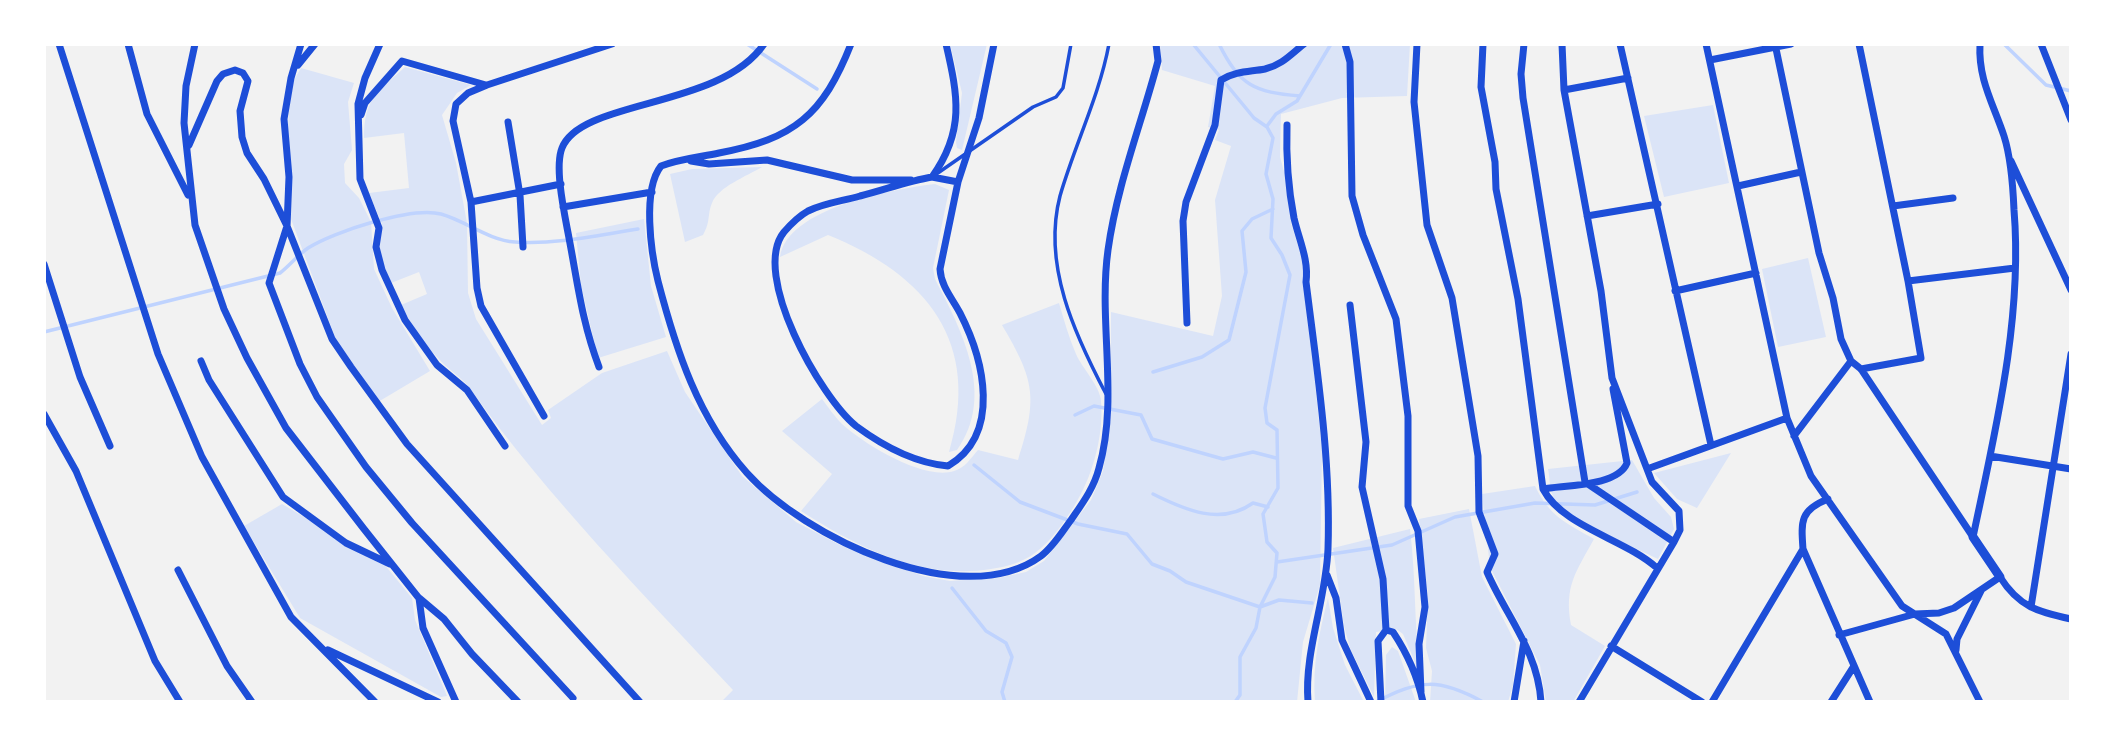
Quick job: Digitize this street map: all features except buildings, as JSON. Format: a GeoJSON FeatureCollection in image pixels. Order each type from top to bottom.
{"type":"FeatureCollection","features":[{"type":"Feature","properties":{"kind":"street"},"geometry":{"type":"LineString","coordinates":[[59,44],[168,381],[202,457],[291,617],[375,702]]}},
{"type":"Feature","properties":{"kind":"street"},"geometry":{"type":"LineString","coordinates":[[128,44],[147,114],[186,187],[224,309],[253,370],[286,428],[418,597],[444,619],[518,702]]}},
{"type":"Feature","properties":{"kind":"street"},"geometry":{"type":"LineString","coordinates":[[193,210],[184,109],[195,44]]}},
{"type":"Feature","properties":{"kind":"street"},"geometry":{"type":"LineString","coordinates":[[301,44],[291,78],[284,119],[289,177],[287,226],[269,283],[300,364],[317,397],[366,467],[412,523],[573,698]]}},
{"type":"Feature","properties":{"kind":"street"},"geometry":{"type":"LineString","coordinates":[[291,78],[306,51],[315,44]]}},
{"type":"Feature","properties":{"kind":"street"},"geometry":{"type":"LineString","coordinates":[[380,44],[365,78],[358,104],[360,179],[379,228],[376,247],[382,270],[405,320],[438,365],[467,390],[505,446]]}},
{"type":"Feature","properties":{"kind":"street"},"geometry":{"type":"LineString","coordinates":[[544,416],[481,306],[477,288],[471,202],[453,121],[456,104],[468,93],[486,85],[612,44]]}},
{"type":"Feature","properties":{"kind":"street"},"geometry":{"type":"LineString","coordinates":[[599,367],[584,327],[563,207],[560,151],[573,134],[630,107],[687,94],[716,83],[752,60],[764,44]]}},
{"type":"Feature","properties":{"kind":"street"},"geometry":{"type":"LineString","coordinates":[[851,44],[825,99],[798,126],[749,147],[661,166],[656,172],[652,192],[652,260],[671,335],[687,378],[747,473],[794,513],[836,538],[881,559],[921,571],[971,577],[1024,565],[1041,556],[1088,496],[1099,469],[1107,397],[1104,282],[1107,253],[1120,183],[1158,61],[1156,44]]}},
{"type":"Feature","properties":{"kind":"street"},"geometry":{"type":"LineString","coordinates":[[932,177],[951,146],[958,111],[957,91],[946,44]]}},
{"type":"Feature","properties":{"kind":"street"},"geometry":{"type":"LineString","coordinates":[[958,182],[932,177],[919,179],[822,206],[794,221],[782,234],[777,249],[780,300],[788,326],[838,407],[855,425],[912,458],[948,466],[969,449],[984,408],[978,360],[960,314],[941,280],[940,269],[958,182],[970,153],[994,44]]}},
{"type":"Feature","properties":{"kind":"street"},"geometry":{"type":"LineString","coordinates":[[1186,323],[1183,221],[1186,202],[1215,125],[1221,80],[1234,72],[1266,68],[1285,61],[1304,44]]}},
{"type":"Feature","properties":{"kind":"street"},"geometry":{"type":"LineString","coordinates":[[1345,44],[1350,62],[1352,196],[1363,235],[1396,319],[1408,416],[1408,506],[1418,531],[1425,607],[1419,644],[1423,702]]}},
{"type":"Feature","properties":{"kind":"street"},"geometry":{"type":"LineString","coordinates":[[1417,44],[1414,102],[1427,225],[1452,298],[1478,456],[1479,512],[1495,554],[1487,572],[1524,638],[1537,675],[1541,702]]}},
{"type":"Feature","properties":{"kind":"street"},"geometry":{"type":"LineString","coordinates":[[1483,44],[1481,87],[1495,162],[1496,189],[1518,299],[1543,489],[1552,502],[1577,521],[1633,550],[1657,569]]}},
{"type":"Feature","properties":{"kind":"street"},"geometry":{"type":"LineString","coordinates":[[1524,44],[1521,74],[1523,98],[1585,482],[1674,542]]}},
{"type":"Feature","properties":{"kind":"street"},"geometry":{"type":"LineString","coordinates":[[1543,489],[1615,478],[1624,471],[1627,463],[1564,90],[1562,44]]}},
{"type":"Feature","properties":{"kind":"street"},"geometry":{"type":"LineString","coordinates":[[1620,44],[1711,445]]}},
{"type":"Feature","properties":{"kind":"street"},"geometry":{"type":"LineString","coordinates":[[1706,44],[1787,418],[1807,469],[1902,606],[1946,634],[1980,702]]}},
{"type":"Feature","properties":{"kind":"street"},"geometry":{"type":"LineString","coordinates":[[1710,60],[1775,45],[1791,44]]}},
{"type":"Feature","properties":{"kind":"street"},"geometry":{"type":"LineString","coordinates":[[1858,44],[1893,206],[1921,358],[1861,369]]}},
{"type":"Feature","properties":{"kind":"street"},"geometry":{"type":"LineString","coordinates":[[1980,44],[1982,81],[2007,151],[2071,290]]}},
{"type":"Feature","properties":{"kind":"street"},"geometry":{"type":"LineString","coordinates":[[2041,44],[2071,120]]}},
{"type":"Feature","properties":{"kind":"street"},"geometry":{"type":"LineString","coordinates":[[1775,45],[1819,253],[1833,298],[1841,339],[1851,361],[1861,369],[2017,600],[2071,619]]}},
{"type":"Feature","properties":{"kind":"street"},"geometry":{"type":"LineString","coordinates":[[359,121],[365,103],[402,61],[486,85]]}},
{"type":"Feature","properties":{"kind":"street"},"geometry":{"type":"LineString","coordinates":[[189,145],[217,81],[223,74],[235,70],[243,73],[248,81],[240,111],[242,137],[287,226],[332,340],[407,444],[640,702]]}},
{"type":"Feature","properties":{"kind":"street"},"geometry":{"type":"LineString","coordinates":[[1564,90],[1628,78]]}},
{"type":"Feature","properties":{"kind":"street"},"geometry":{"type":"LineString","coordinates":[[508,122],[520,195],[523,247]]}},
{"type":"Feature","properties":{"kind":"street"},"geometry":{"type":"LineString","coordinates":[[1287,125],[1286,156],[1294,216],[1308,267],[1306,282],[1328,464],[1326,574],[1309,659],[1308,702]]}},
{"type":"Feature","properties":{"kind":"street"},"geometry":{"type":"LineString","coordinates":[[1973,537],[2008,347],[2015,268],[2015,212],[2007,151]]}},
{"type":"Feature","properties":{"kind":"street"},"geometry":{"type":"LineString","coordinates":[[683,160],[709,164],[767,160],[852,180],[919,179]]}},
{"type":"Feature","properties":{"kind":"street"},"geometry":{"type":"LineString","coordinates":[[1738,186],[1801,172]]}},
{"type":"Feature","properties":{"kind":"street"},"geometry":{"type":"LineString","coordinates":[[471,202],[520,195],[561,184]]}},
{"type":"Feature","properties":{"kind":"street"},"geometry":{"type":"LineString","coordinates":[[563,207],[652,192]]}},
{"type":"Feature","properties":{"kind":"street"},"geometry":{"type":"LineString","coordinates":[[1893,206],[1953,198]]}},
{"type":"Feature","properties":{"kind":"street"},"geometry":{"type":"LineString","coordinates":[[1587,216],[1658,204]]}},
{"type":"Feature","properties":{"kind":"street"},"geometry":{"type":"LineString","coordinates":[[44,264],[80,377],[110,446]]}},
{"type":"Feature","properties":{"kind":"street"},"geometry":{"type":"LineString","coordinates":[[1908,281],[2015,268]]}},
{"type":"Feature","properties":{"kind":"street"},"geometry":{"type":"LineString","coordinates":[[1675,291],[1756,272]]}},
{"type":"Feature","properties":{"kind":"street"},"geometry":{"type":"LineString","coordinates":[[1350,305],[1366,442],[1362,488],[1383,579],[1386,630],[1378,641],[1381,702]]}},
{"type":"Feature","properties":{"kind":"street"},"geometry":{"type":"LineString","coordinates":[[2031,607],[2071,354]]}},
{"type":"Feature","properties":{"kind":"street"},"geometry":{"type":"LineString","coordinates":[[201,361],[209,380],[283,497],[346,543],[392,565]]}},
{"type":"Feature","properties":{"kind":"street"},"geometry":{"type":"LineString","coordinates":[[1794,436],[1851,361]]}},
{"type":"Feature","properties":{"kind":"street"},"geometry":{"type":"LineString","coordinates":[[1579,702],[1680,530],[1679,511],[1652,482],[1612,378]]}},
{"type":"Feature","properties":{"kind":"street"},"geometry":{"type":"LineString","coordinates":[[44,414],[76,471],[155,661],[180,702]]}},
{"type":"Feature","properties":{"kind":"street"},"geometry":{"type":"LineString","coordinates":[[1647,469],[1787,418]]}},
{"type":"Feature","properties":{"kind":"street"},"geometry":{"type":"LineString","coordinates":[[1990,456],[2071,469]]}},
{"type":"Feature","properties":{"kind":"street"},"geometry":{"type":"LineString","coordinates":[[1828,499],[1811,506],[1804,516],[1801,526],[1803,549],[1870,702]]}},
{"type":"Feature","properties":{"kind":"street"},"geometry":{"type":"LineString","coordinates":[[1712,702],[1803,549]]}},
{"type":"Feature","properties":{"kind":"street"},"geometry":{"type":"LineString","coordinates":[[177,570],[228,666],[252,702]]}},
{"type":"Feature","properties":{"kind":"street"},"geometry":{"type":"LineString","coordinates":[[1326,574],[1336,598],[1342,640],[1371,702]]}},
{"type":"Feature","properties":{"kind":"street"},"geometry":{"type":"LineString","coordinates":[[1839,635],[1915,614],[1939,613],[1954,608],[2000,577]]}},
{"type":"Feature","properties":{"kind":"street"},"geometry":{"type":"LineString","coordinates":[[1956,651],[1956,639],[1982,589]]}},
{"type":"Feature","properties":{"kind":"street"},"geometry":{"type":"LineString","coordinates":[[418,597],[423,628],[456,702]]}},
{"type":"Feature","properties":{"kind":"street"},"geometry":{"type":"LineString","coordinates":[[1386,630],[1394,632],[1398,639],[1421,692]]}},
{"type":"Feature","properties":{"kind":"street"},"geometry":{"type":"LineString","coordinates":[[1514,702],[1524,638]]}},
{"type":"Feature","properties":{"kind":"street"},"geometry":{"type":"LineString","coordinates":[[1611,646],[1702,702]]}},
{"type":"Feature","properties":{"kind":"street"},"geometry":{"type":"LineString","coordinates":[[321,647],[438,702]]}},
{"type":"Feature","properties":{"kind":"street"},"geometry":{"type":"LineString","coordinates":[[1832,702],[1854,666]]}},
{"type":"Feature","properties":{"kind":"street"},"geometry":{"type":"LineString","coordinates":[[171,691],[172,702]]}},
{"type":"Feature","properties":{"kind":"lane"},"geometry":{"type":"LineString","coordinates":[[932,177],[1033,107],[1056,97],[1063,88],[1071,44]]}},
{"type":"Feature","properties":{"kind":"lane"},"geometry":{"type":"LineString","coordinates":[[1107,397],[1071,319],[1060,285],[1056,253],[1060,199],[1104,78],[1109,44]]}},
{"type":"Feature","properties":{"kind":"shaded area"},"geometry":{"type":"Polygon","coordinates":[[[950,44],[987,44],[962,150],[957,148],[956,142],[962,93],[950,44]]]}},
{"type":"Feature","properties":{"kind":"shaded area"},"geometry":{"type":"Polygon","coordinates":[[[1160,44],[1410,44],[1407,96],[1342,98],[1281,114],[1280,157],[1291,197],[1291,223],[1302,258],[1322,450],[1320,585],[1303,642],[1297,702],[721,702],[733,690],[564,507],[467,385],[422,339],[401,305],[427,294],[419,272],[391,283],[381,259],[379,240],[382,224],[369,193],[409,188],[404,133],[364,138],[367,114],[374,97],[405,67],[471,85],[457,93],[442,115],[456,163],[467,223],[468,293],[476,319],[542,425],[551,418],[548,410],[602,373],[667,351],[685,392],[742,476],[796,522],[840,545],[923,576],[950,581],[998,578],[1026,572],[1044,561],[1091,500],[1103,471],[1111,416],[1111,312],[1213,336],[1222,296],[1215,200],[1231,146],[1215,140],[1219,130],[1208,127],[1215,86],[1162,70],[1160,44]]]}},
{"type":"Feature","properties":{"kind":"shaded area"},"geometry":{"type":"Polygon","coordinates":[[[301,68],[354,83],[348,102],[352,150],[344,164],[345,183],[359,198],[371,222],[374,269],[392,308],[430,371],[378,402],[335,337],[291,219],[292,179],[287,144],[289,108],[294,80],[301,68]]]}},
{"type":"Feature","properties":{"kind":"shaded area"},"geometry":{"type":"Polygon","coordinates":[[[1713,105],[1729,183],[1664,197],[1644,116],[1713,105]]]}},
{"type":"Feature","properties":{"kind":"shaded area"},"geometry":{"type":"Polygon","coordinates":[[[762,167],[720,192],[712,203],[703,235],[685,242],[670,174],[692,169],[762,167]]]}},
{"type":"Feature","properties":{"kind":"shaded area"},"geometry":{"type":"Polygon","coordinates":[[[935,184],[949,190],[933,268],[935,279],[964,342],[974,386],[974,408],[968,429],[957,450],[949,452],[957,413],[958,377],[951,346],[938,317],[918,292],[893,270],[863,251],[828,235],[780,257],[787,240],[801,226],[821,214],[869,196],[935,184]]]}},
{"type":"Feature","properties":{"kind":"shaded area"},"geometry":{"type":"Polygon","coordinates":[[[644,219],[651,286],[666,337],[598,358],[581,285],[576,233],[644,219]]]}},
{"type":"Feature","properties":{"kind":"shaded area"},"geometry":{"type":"Polygon","coordinates":[[[1808,258],[1826,337],[1778,347],[1762,269],[1808,258]]]}},
{"type":"Feature","properties":{"kind":"shaded area"},"geometry":{"type":"Polygon","coordinates":[[[1059,303],[1076,354],[1100,395],[1101,429],[1091,470],[1080,496],[1056,532],[1035,553],[997,568],[940,570],[915,565],[868,549],[801,511],[832,474],[782,431],[822,399],[839,421],[852,432],[895,459],[927,471],[941,473],[958,470],[978,450],[1018,460],[1029,421],[1030,390],[1021,361],[1002,325],[1059,303]]]}},
{"type":"Feature","properties":{"kind":"shaded area"},"geometry":{"type":"Polygon","coordinates":[[[1731,453],[1697,508],[1677,499],[1654,473],[1731,453]]]}},
{"type":"Feature","properties":{"kind":"shaded area"},"geometry":{"type":"Polygon","coordinates":[[[1632,460],[1654,498],[1671,517],[1674,529],[1658,559],[1571,515],[1560,505],[1551,490],[1548,469],[1632,460]]]}},
{"type":"Feature","properties":{"kind":"shaded area"},"geometry":{"type":"Polygon","coordinates":[[[1535,486],[1553,512],[1594,539],[1573,580],[1569,611],[1571,625],[1605,646],[1573,702],[1546,702],[1540,665],[1490,567],[1482,494],[1535,486]]]}},
{"type":"Feature","properties":{"kind":"shaded area"},"geometry":{"type":"Polygon","coordinates":[[[282,504],[384,564],[412,598],[415,620],[447,696],[441,697],[300,618],[244,526],[282,504]]]}},
{"type":"Feature","properties":{"kind":"shaded area"},"geometry":{"type":"Polygon","coordinates":[[[1469,509],[1482,577],[1516,644],[1513,685],[1508,702],[1430,702],[1432,671],[1426,648],[1428,595],[1419,519],[1469,509]]]}},
{"type":"Feature","properties":{"kind":"shaded area"},"geometry":{"type":"Polygon","coordinates":[[[1410,529],[1420,674],[1403,634],[1396,629],[1376,632],[1374,697],[1350,648],[1344,626],[1333,548],[1410,529]]]}},
{"type":"Feature","properties":{"kind":"shaded area"},"geometry":{"type":"Polygon","coordinates":[[[1328,598],[1333,628],[1345,665],[1364,702],[1315,702],[1317,650],[1328,598]]]}},
{"type":"Feature","properties":{"kind":"shaded area"},"geometry":{"type":"Polygon","coordinates":[[[1392,647],[1398,651],[1416,702],[1385,702],[1386,655],[1392,647]]]}},
{"type":"Feature","properties":{"kind":"waterway"},"geometry":{"type":"LineString","coordinates":[[747,44],[817,89]]}},
{"type":"Feature","properties":{"kind":"waterway"},"geometry":{"type":"LineString","coordinates":[[1193,44],[1254,118],[1267,127],[1273,138],[1266,174],[1273,199],[1271,238],[1290,275],[1265,408],[1267,423],[1277,430],[1278,488],[1263,514],[1267,542],[1277,553],[1275,577],[1260,607],[1256,628],[1240,657],[1240,695],[1235,702]]}},
{"type":"Feature","properties":{"kind":"waterway"},"geometry":{"type":"LineString","coordinates":[[1219,44],[1234,69],[1250,84],[1271,92],[1300,96]]}},
{"type":"Feature","properties":{"kind":"waterway"},"geometry":{"type":"LineString","coordinates":[[1267,126],[1276,114],[1297,101],[1331,44]]}},
{"type":"Feature","properties":{"kind":"waterway"},"geometry":{"type":"LineString","coordinates":[[2004,44],[2046,85],[2071,91]]}},
{"type":"Feature","properties":{"kind":"waterway"},"geometry":{"type":"LineString","coordinates":[[1153,372],[1202,357],[1229,340],[1246,272],[1242,231],[1252,219],[1273,209]]}},
{"type":"Feature","properties":{"kind":"waterway"},"geometry":{"type":"LineString","coordinates":[[44,332],[280,273],[304,251],[320,242],[353,228],[393,217],[441,214],[505,241],[530,243],[638,229]]}},
{"type":"Feature","properties":{"kind":"waterway"},"geometry":{"type":"LineString","coordinates":[[1075,415],[1094,406],[1141,415],[1152,439],[1223,459],[1253,452],[1276,458]]}},
{"type":"Feature","properties":{"kind":"waterway"},"geometry":{"type":"LineString","coordinates":[[974,465],[1020,502],[1078,524],[1127,534],[1152,564],[1170,571],[1186,582],[1260,607],[1279,600],[1312,603]]}},
{"type":"Feature","properties":{"kind":"waterway"},"geometry":{"type":"LineString","coordinates":[[1277,562],[1392,545],[1455,517],[1535,503],[1595,505],[1637,492]]}},
{"type":"Feature","properties":{"kind":"waterway"},"geometry":{"type":"LineString","coordinates":[[1153,494],[1203,513],[1228,514],[1253,503],[1268,507]]}},
{"type":"Feature","properties":{"kind":"waterway"},"geometry":{"type":"LineString","coordinates":[[952,588],[986,631],[1006,643],[1012,657],[1002,692],[1005,702]]}},
{"type":"Feature","properties":{"kind":"waterway"},"geometry":{"type":"LineString","coordinates":[[1376,702],[1405,689],[1430,684],[1454,689],[1483,702]]}}]}
